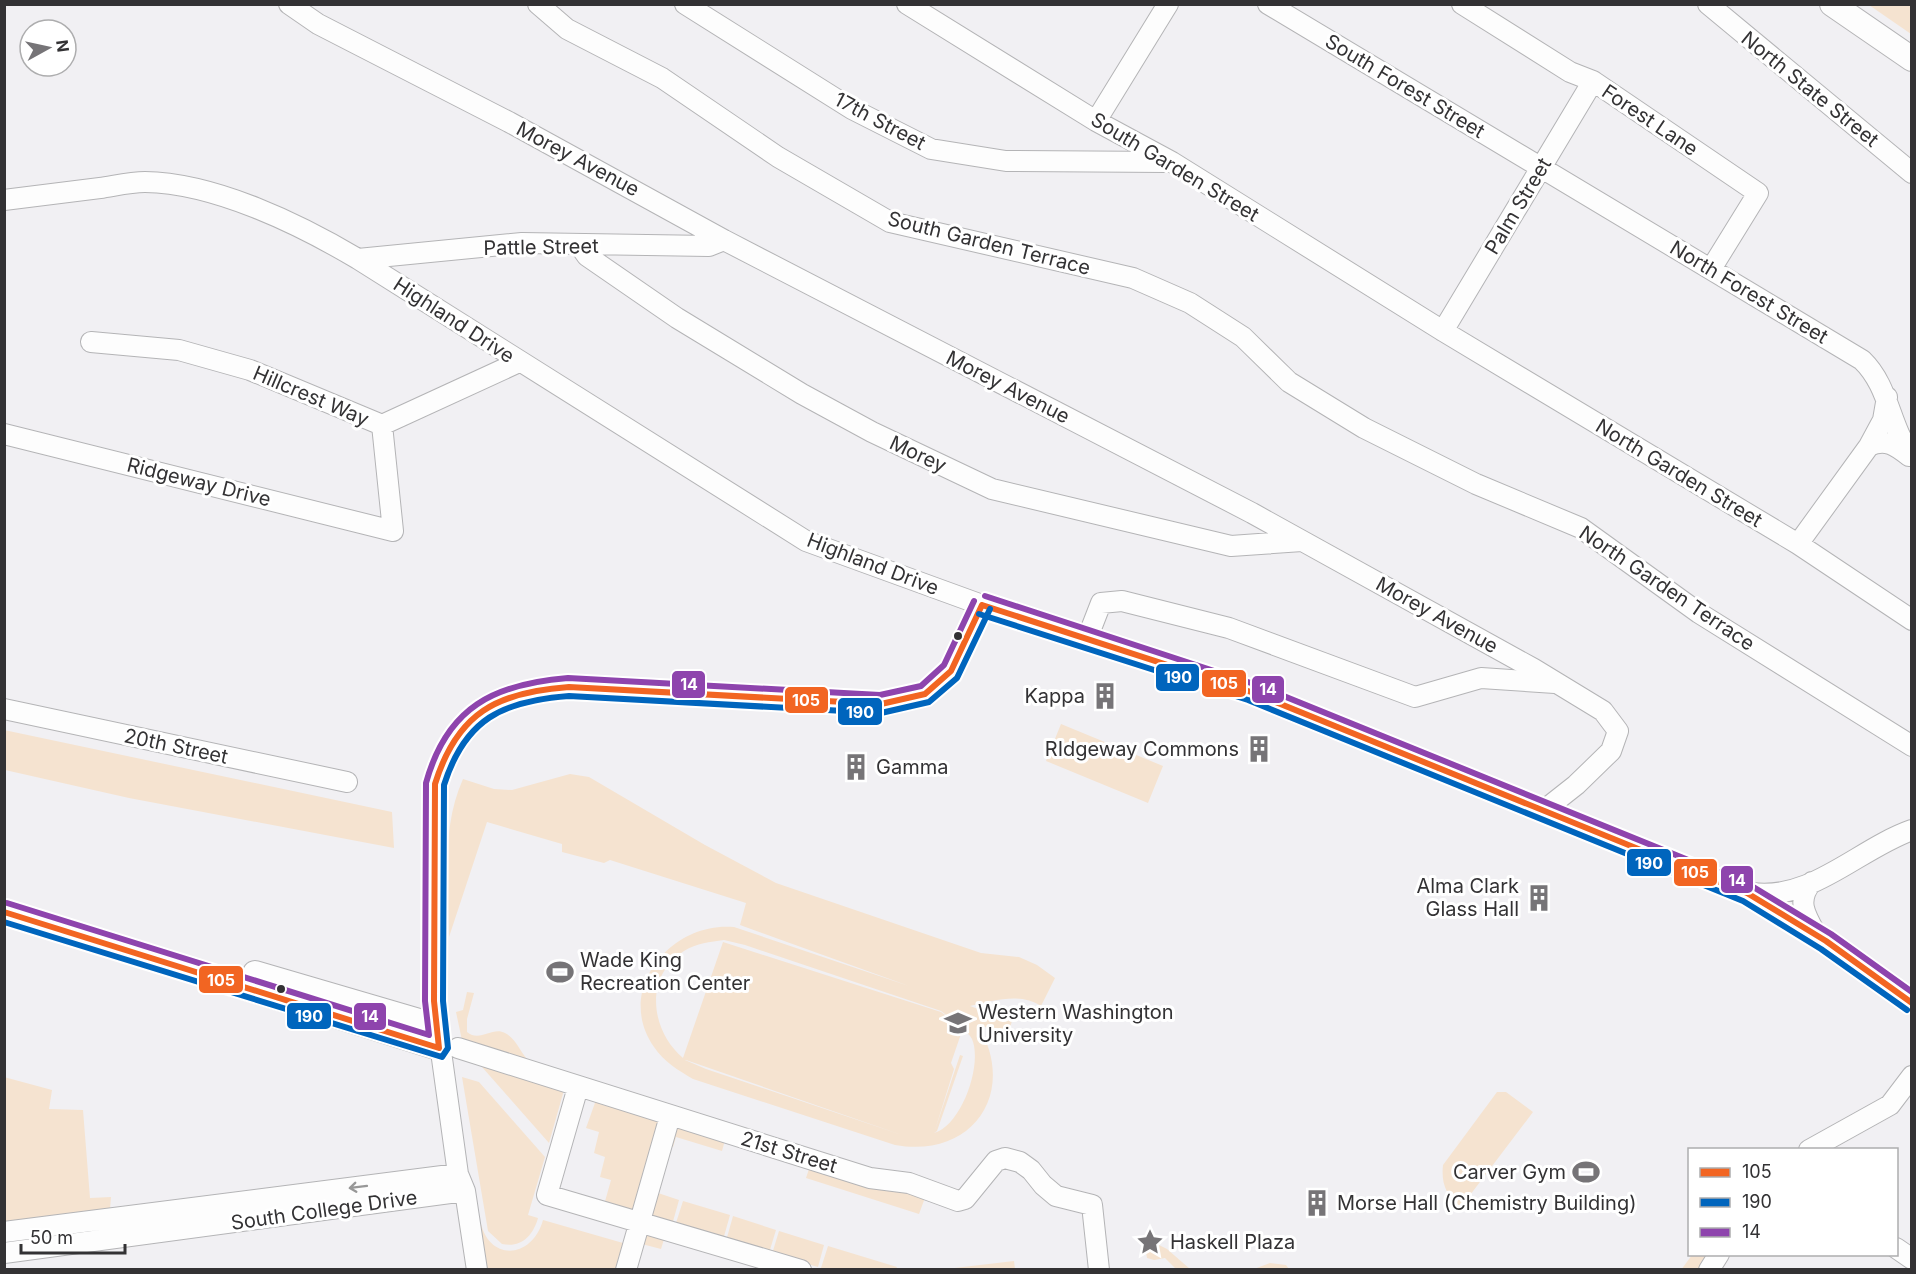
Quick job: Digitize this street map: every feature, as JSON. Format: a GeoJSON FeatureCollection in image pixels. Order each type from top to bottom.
{"type":"FeatureCollection","features":[{"type":"Feature","properties":{"kind":"main road"},"geometry":{"type":"LineString","coordinates":[[1832,4],[1911,59]]}},
{"type":"Feature","properties":{"kind":"main road"},"geometry":{"type":"LineString","coordinates":[[4,897],[444,1041]]}},
{"type":"Feature","properties":{"kind":"main road"},"geometry":{"type":"LineString","coordinates":[[4,912],[444,1041]]}},
{"type":"Feature","properties":{"kind":"street","name":"Morey Avenue"},"geometry":{"type":"LineString","coordinates":[[289,4],[318,24],[538,138],[724,240],[1302,541],[1556,682],[1603,711],[1618,731],[1611,751],[1576,785],[1544,811]]}},
{"type":"Feature","properties":{"kind":"street","name":"South Garden Terrace"},"geometry":{"type":"LineString","coordinates":[[537,4],[567,29],[662,78],[778,157],[890,222],[1133,278],[1181,299],[1243,337],[1289,382],[1380,436]]}},
{"type":"Feature","properties":{"kind":"street","name":"17th Street"},"geometry":{"type":"LineString","coordinates":[[685,4],[852,109],[931,148],[1006,161],[1172,162]]}},
{"type":"Feature","properties":{"kind":"street","name":"South Garden Street"},"geometry":{"type":"LineString","coordinates":[[907,4],[1096,121],[1172,162],[1443,330]]}},
{"type":"Feature","properties":{"kind":"street"},"geometry":{"type":"LineString","coordinates":[[1096,121],[1168,4]]}},
{"type":"Feature","properties":{"kind":"street","name":"South Forest Street"},"geometry":{"type":"LineString","coordinates":[[1268,4],[1542,167]]}},
{"type":"Feature","properties":{"kind":"street","name":"Forest Lane"},"geometry":{"type":"LineString","coordinates":[[1462,4],[1570,72],[1593,81],[1758,193],[1711,269]]}},
{"type":"Feature","properties":{"kind":"street","name":"North State Street"},"geometry":{"type":"LineString","coordinates":[[1708,4],[1911,172]]}},
{"type":"Feature","properties":{"kind":"street","name":"Palm Street"},"geometry":{"type":"LineString","coordinates":[[1443,330],[1593,81]]}},
{"type":"Feature","properties":{"kind":"street","name":"North Forest Street"},"geometry":{"type":"LineString","coordinates":[[1542,167],[1862,360],[1877,378],[1887,397],[1898,431],[1911,457]]}},
{"type":"Feature","properties":{"kind":"street","name":"Highland Drive"},"geometry":{"type":"LineString","coordinates":[[4,200],[144,182],[173,185],[228,198],[273,214],[312,231],[358,259],[806,541],[982,605],[1251,692],[1747,893]]}},
{"type":"Feature","properties":{"kind":"street","name":"Pattle Street"},"geometry":{"type":"LineString","coordinates":[[358,259],[522,243],[580,246],[709,246],[724,240]]}},
{"type":"Feature","properties":{"kind":"street","name":"Morey"},"geometry":{"type":"LineString","coordinates":[[580,246],[587,256],[677,318],[802,394],[872,432],[992,489],[1231,546],[1302,541]]}},
{"type":"Feature","properties":{"kind":"street","name":"North Garden Street"},"geometry":{"type":"LineString","coordinates":[[1443,330],[1798,544],[1911,620]]}},
{"type":"Feature","properties":{"kind":"street","name":"Hillcrest Way"},"geometry":{"type":"LineString","coordinates":[[91,342],[179,350],[230,364],[250,370],[382,426],[519,362]]}},
{"type":"Feature","properties":{"kind":"street"},"geometry":{"type":"LineString","coordinates":[[1798,544],[1869,446],[1883,420],[1887,397]]}},
{"type":"Feature","properties":{"kind":"street","name":"Ridgeway Drive"},"geometry":{"type":"LineString","coordinates":[[4,434],[393,531],[382,426]]}},
{"type":"Feature","properties":{"kind":"street","name":"North Garden Terrace"},"geometry":{"type":"LineString","coordinates":[[1380,436],[1476,484],[1581,528],[1699,613],[1911,746]]}},
{"type":"Feature","properties":{"kind":"street"},"geometry":{"type":"LineString","coordinates":[[1869,446],[1883,442],[1890,443],[1911,457]]}},
{"type":"Feature","properties":{"kind":"street"},"geometry":{"type":"LineString","coordinates":[[1087,639],[1101,603],[1122,601],[1229,628],[1415,697],[1481,678],[1556,682]]}},
{"type":"Feature","properties":{"kind":"street"},"geometry":{"type":"LineString","coordinates":[[477,1269],[461,1183],[444,1041],[434,1001],[435,784],[445,752],[463,725],[489,705],[520,693],[570,687],[881,704],[925,694],[951,671],[982,605]]}},
{"type":"Feature","properties":{"kind":"street","name":"20th Street"},"geometry":{"type":"LineString","coordinates":[[4,709],[347,782]]}},
{"type":"Feature","properties":{"kind":"street"},"geometry":{"type":"LineString","coordinates":[[1747,893],[1771,896],[1785,894],[1911,830]]}},
{"type":"Feature","properties":{"kind":"street"},"geometry":{"type":"LineString","coordinates":[[1812,882],[1802,896],[1802,905],[1816,934]]}},
{"type":"Feature","properties":{"kind":"street"},"geometry":{"type":"LineString","coordinates":[[1747,893],[1816,934],[1911,1003]]}},
{"type":"Feature","properties":{"kind":"street","name":"21st Street"},"geometry":{"type":"LineString","coordinates":[[444,1041],[578,1087],[870,1178],[904,1182],[962,1201],[996,1161],[1005,1158],[1020,1162],[1032,1170],[1051,1193],[1092,1205],[1099,1269]]}},
{"type":"Feature","properties":{"kind":"street"},"geometry":{"type":"LineString","coordinates":[[1811,1148],[1890,1105],[1911,1076]]}},
{"type":"Feature","properties":{"kind":"street"},"geometry":{"type":"LineString","coordinates":[[578,1087],[548,1195],[801,1269]]}},
{"type":"Feature","properties":{"kind":"street"},"geometry":{"type":"LineString","coordinates":[[626,1269],[670,1116]]}},
{"type":"Feature","properties":{"kind":"street","name":"South College Drive"},"geometry":{"type":"LineString","coordinates":[[4,1232],[461,1183]]}},
{"type":"Feature","properties":{"kind":"street","name":"South College Drive"},"geometry":{"type":"LineString","coordinates":[[4,1253],[461,1183]]}},
{"type":"Feature","properties":{"kind":"street"},"geometry":{"type":"LineString","coordinates":[[1898,1249],[1911,1259]]}},
{"type":"Feature","properties":{"kind":"street"},"geometry":{"type":"LineString","coordinates":[[1708,1269],[1718,1256]]}},
{"type":"Feature","properties":{"kind":"shaded area"},"geometry":{"type":"Polygon","coordinates":[[[1869,5],[1911,5],[1911,34],[1869,5]]]}},
{"type":"Feature","properties":{"kind":"shaded area"},"geometry":{"type":"Polygon","coordinates":[[[1061,724],[1163,766],[1148,803],[1046,761],[1061,724]]]}},
{"type":"Feature","properties":{"kind":"shaded area"},"geometry":{"type":"Polygon","coordinates":[[[4,730],[392,812],[394,848],[129,798],[5,770],[4,730]]]}},
{"type":"Feature","properties":{"kind":"shaded area"},"geometry":{"type":"Polygon","coordinates":[[[570,774],[589,777],[705,845],[776,883],[981,953],[1019,957],[1037,965],[1055,978],[1041,1006],[1024,999],[1015,999],[970,1006],[1012,1021],[1008,1034],[978,1025],[989,1050],[993,1074],[990,1096],[981,1115],[966,1131],[946,1142],[923,1147],[895,1145],[693,1079],[667,1061],[654,1047],[643,1025],[641,1003],[645,982],[655,963],[670,947],[689,935],[711,928],[734,927],[909,986],[740,925],[746,903],[610,860],[604,863],[562,852],[562,844],[487,822],[449,937],[447,856],[451,817],[463,779],[494,789],[512,790],[570,774]],[[724,940],[709,942],[684,951],[671,962],[662,975],[657,989],[658,1019],[672,1047],[683,1058],[723,942],[941,1012],[962,1027],[941,1011],[724,940]],[[963,1028],[951,1063],[954,1069],[935,1130],[960,1055],[963,1056],[937,1131],[934,1133],[944,1128],[953,1119],[961,1107],[972,1078],[975,1050],[972,1039],[963,1028]],[[685,1060],[706,1069],[902,1135],[685,1060]]]}},
{"type":"Feature","properties":{"kind":"shaded area"},"geometry":{"type":"Polygon","coordinates":[[[467,992],[474,993],[467,1019],[467,1032],[477,1036],[495,1031],[505,1033],[513,1039],[531,1063],[463,1045],[456,1012],[463,1010],[467,992]]]}},
{"type":"Feature","properties":{"kind":"shaded area"},"geometry":{"type":"Polygon","coordinates":[[[482,1067],[564,1090],[549,1143],[482,1067]]]}},
{"type":"Feature","properties":{"kind":"shaded area"},"geometry":{"type":"Polygon","coordinates":[[[4,1077],[52,1090],[49,1109],[83,1110],[90,1198],[111,1197],[110,1209],[5,1224],[4,1077]]]}},
{"type":"Feature","properties":{"kind":"shaded area"},"geometry":{"type":"Polygon","coordinates":[[[462,1077],[479,1082],[545,1157],[528,1215],[538,1218],[536,1224],[525,1239],[515,1244],[502,1244],[488,1231],[462,1077]]]}},
{"type":"Feature","properties":{"kind":"shaded area"},"geometry":{"type":"Polygon","coordinates":[[[1497,1092],[1506,1092],[1533,1112],[1461,1207],[1446,1189],[1443,1165],[1497,1092]]]}},
{"type":"Feature","properties":{"kind":"shaded area"},"geometry":{"type":"Polygon","coordinates":[[[596,1100],[601,1101],[600,1104],[607,1106],[608,1104],[660,1121],[638,1215],[604,1205],[611,1180],[600,1177],[605,1157],[594,1153],[599,1132],[586,1128],[596,1100]]]}},
{"type":"Feature","properties":{"kind":"shaded area"},"geometry":{"type":"Polygon","coordinates":[[[677,1126],[725,1140],[722,1151],[676,1137],[673,1147],[665,1144],[677,1126]]]}},
{"type":"Feature","properties":{"kind":"shaded area"},"geometry":{"type":"Polygon","coordinates":[[[810,1166],[926,1195],[919,1214],[806,1178],[810,1166]]]}},
{"type":"Feature","properties":{"kind":"shaded area"},"geometry":{"type":"Polygon","coordinates":[[[652,1191],[679,1200],[672,1225],[644,1217],[652,1191]]]}},
{"type":"Feature","properties":{"kind":"shaded area"},"geometry":{"type":"Polygon","coordinates":[[[683,1201],[730,1215],[723,1240],[675,1226],[683,1201]]]}},
{"type":"Feature","properties":{"kind":"shaded area"},"geometry":{"type":"Polygon","coordinates":[[[733,1216],[776,1230],[769,1253],[726,1241],[733,1216]]]}},
{"type":"Feature","properties":{"kind":"shaded area"},"geometry":{"type":"Polygon","coordinates":[[[480,1219],[484,1233],[491,1243],[500,1249],[510,1251],[520,1249],[530,1243],[543,1220],[623,1243],[615,1269],[485,1269],[480,1219]]]}},
{"type":"Feature","properties":{"kind":"shaded area"},"geometry":{"type":"Polygon","coordinates":[[[642,1229],[665,1236],[661,1249],[638,1243],[642,1229]]]}},
{"type":"Feature","properties":{"kind":"shaded area"},"geometry":{"type":"Polygon","coordinates":[[[779,1231],[824,1245],[818,1267],[772,1254],[779,1231]]]}},
{"type":"Feature","properties":{"kind":"shaded area"},"geometry":{"type":"Polygon","coordinates":[[[1159,1245],[1190,1269],[1176,1269],[1165,1258],[1154,1260],[1147,1258],[1145,1246],[1159,1245]]]}},
{"type":"Feature","properties":{"kind":"shaded area"},"geometry":{"type":"Polygon","coordinates":[[[828,1246],[897,1267],[896,1269],[821,1268],[828,1246]]]}},
{"type":"Feature","properties":{"kind":"shaded area"},"geometry":{"type":"Polygon","coordinates":[[[1691,1256],[1710,1256],[1700,1269],[1681,1270],[1691,1256]]]}},
{"type":"Feature","properties":{"kind":"shaded area"},"geometry":{"type":"Polygon","coordinates":[[[1014,1261],[1015,1269],[946,1269],[1014,1261]]]}},
{"type":"Feature","properties":{"kind":"shaded area"},"geometry":{"type":"Polygon","coordinates":[[[1270,1263],[1286,1265],[1289,1269],[1254,1269],[1270,1263]]]}},
{"type":"Feature","properties":{"kind":"transit line","name":"14"},"geometry":{"type":"LineString","coordinates":[[985,596],[1254,684],[1750,885],[1831,934],[1912,992]]}},
{"type":"Feature","properties":{"kind":"transit line","name":"14"},"geometry":{"type":"LineString","coordinates":[[7,903],[429,1035],[425,1001],[426,783],[435,757],[447,735],[477,704],[518,686],[568,678],[880,695],[921,686],[944,665],[974,601]]}},
{"type":"Feature","properties":{"kind":"transit line","name":"105"},"geometry":{"type":"LineString","coordinates":[[982,605],[1251,692],[1747,893],[1826,941],[1912,1003]]}},
{"type":"Feature","properties":{"kind":"transit line","name":"105"},"geometry":{"type":"LineString","coordinates":[[4,912],[439,1048],[434,1001],[435,784],[444,760],[468,723],[501,701],[521,694],[569,687],[881,704],[925,694],[951,671],[982,605]]}},
{"type":"Feature","properties":{"kind":"transit line","name":"190"},"geometry":{"type":"LineString","coordinates":[[4,922],[442,1057],[448,1048],[443,1001],[444,785],[453,762],[475,729],[506,709],[524,703],[569,696],[881,713],[929,702],[957,678],[990,609]]}},
{"type":"Feature","properties":{"kind":"transit line","name":"190"},"geometry":{"type":"LineString","coordinates":[[979,614],[1248,700],[1743,901],[1821,949],[1907,1010]]}},
{"type":"Feature","properties":{"kind":"place","name":"Kappa"},"geometry":{"type":"Point","coordinates":[1105,696]}},
{"type":"Feature","properties":{"kind":"place","name":"RIdgeway Commons"},"geometry":{"type":"Point","coordinates":[1259,749]}},
{"type":"Feature","properties":{"kind":"place","name":"Gamma"},"geometry":{"type":"Point","coordinates":[856,767]}},
{"type":"Feature","properties":{"kind":"place","name":"Alma Clark Glass Hall"},"geometry":{"type":"Point","coordinates":[1539,898]}},
{"type":"Feature","properties":{"kind":"place","name":"Wade King Recreation Center"},"geometry":{"type":"Point","coordinates":[560,972]}},
{"type":"Feature","properties":{"kind":"place","name":"Western Washington University"},"geometry":{"type":"Point","coordinates":[958,1023]}},
{"type":"Feature","properties":{"kind":"place","name":"Carver Gym"},"geometry":{"type":"Point","coordinates":[1586,1172]}},
{"type":"Feature","properties":{"kind":"place","name":"Morse Hall (Chemistry Building)"},"geometry":{"type":"Point","coordinates":[1317,1203]}},
{"type":"Feature","properties":{"kind":"place","name":"Haskell Plaza"},"geometry":{"type":"Point","coordinates":[1150,1242]}}]}
